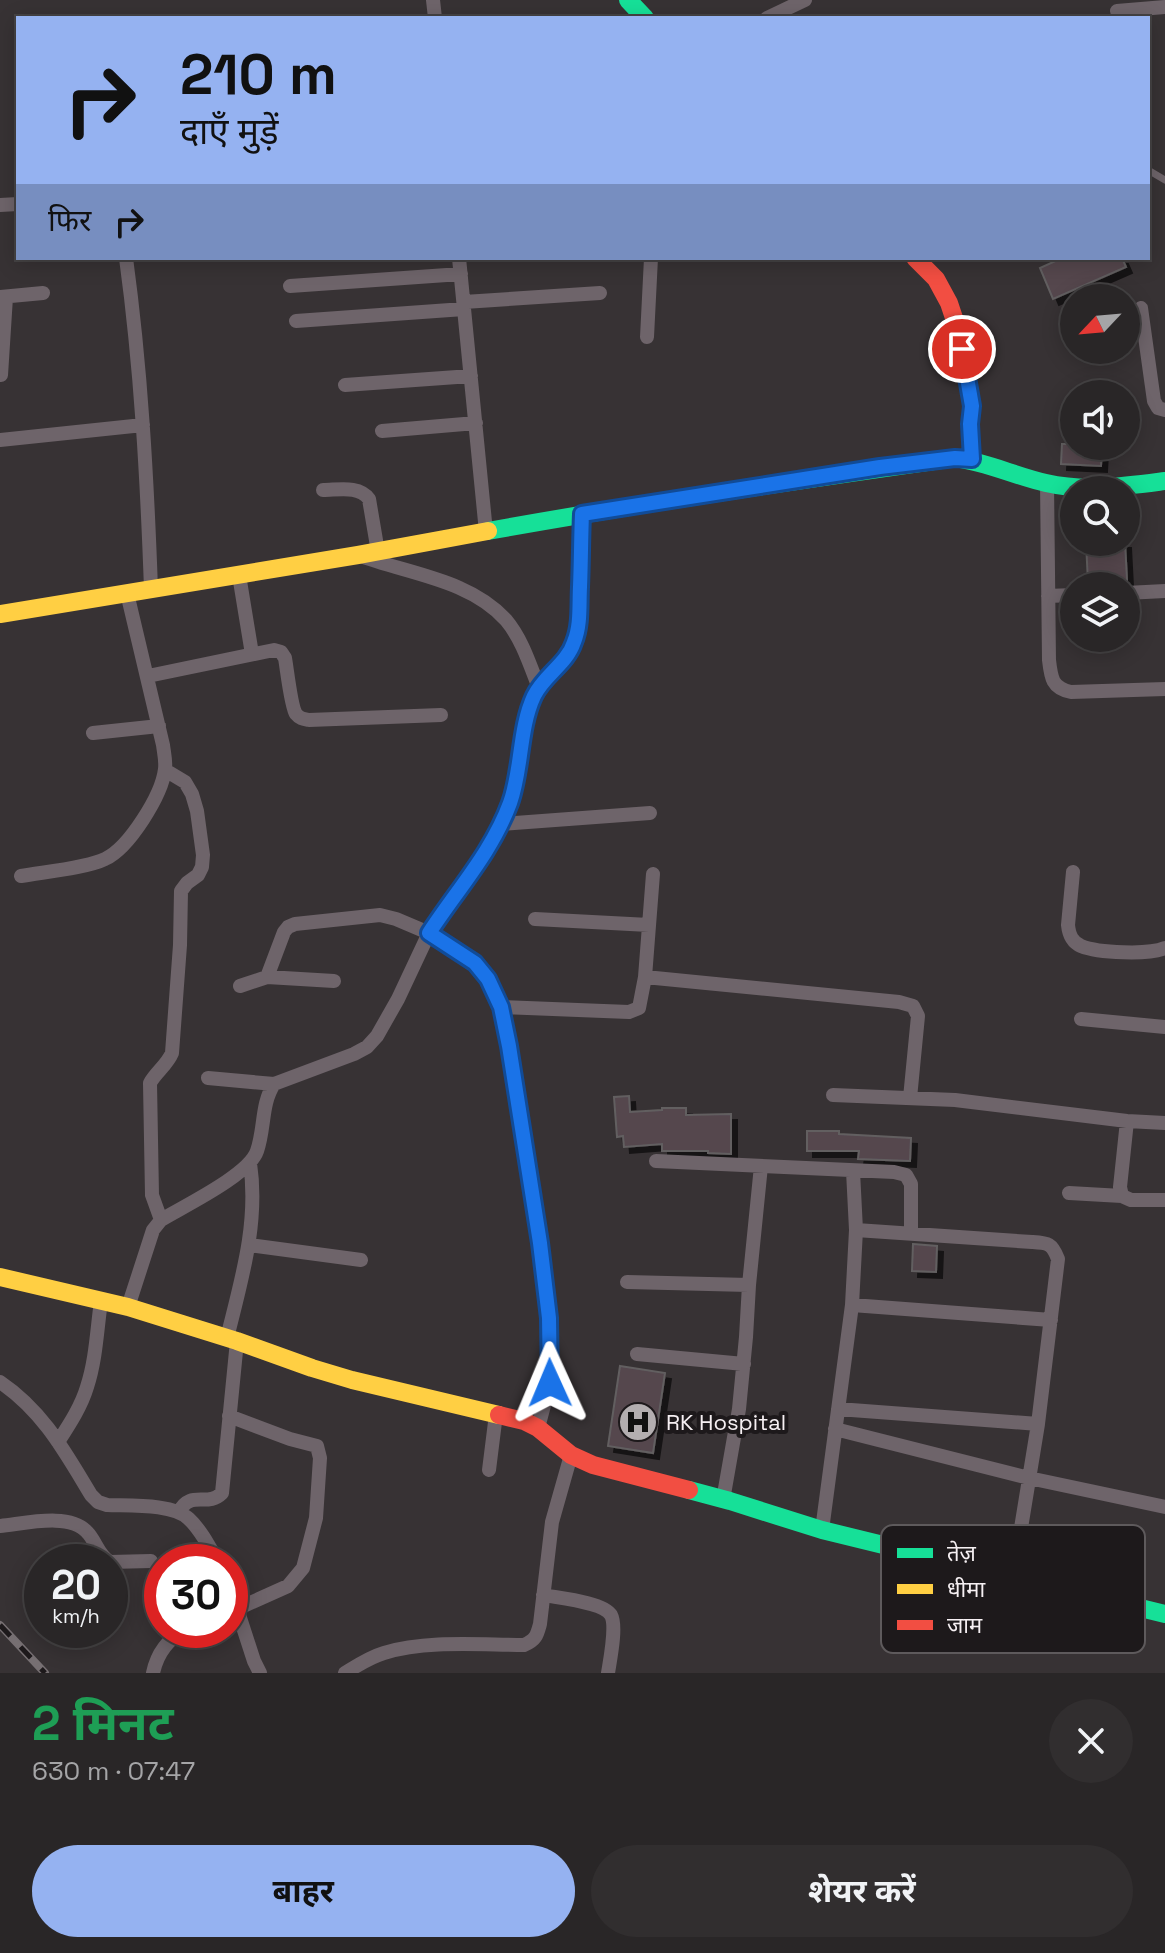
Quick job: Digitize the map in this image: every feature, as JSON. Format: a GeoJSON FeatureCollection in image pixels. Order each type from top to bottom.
{"type":"FeatureCollection","features":[{"type":"Feature","properties":{"kind":"main road"},"geometry":{"type":"LineString","coordinates":[[628,0],[643,16]]}},
{"type":"Feature","properties":{"kind":"main road"},"geometry":{"type":"LineString","coordinates":[[917,260],[936,279],[949,303],[958,330],[972,406],[972,459]]}},
{"type":"Feature","properties":{"kind":"main road"},"geometry":{"type":"LineString","coordinates":[[0,614],[378,552],[582,514],[955,458],[972,459],[1047,483],[1076,487],[1116,487],[1165,481]]}},
{"type":"Feature","properties":{"kind":"main road"},"geometry":{"type":"LineString","coordinates":[[0,1277],[128,1307],[352,1380],[524,1421],[538,1428],[571,1455],[593,1465],[881,1545]]}},
{"type":"Feature","properties":{"kind":"main road"},"geometry":{"type":"LineString","coordinates":[[1145,1609],[1165,1614]]}},
{"type":"Feature","properties":{"kind":"street"},"geometry":{"type":"LineString","coordinates":[[771,16],[805,0]]}},
{"type":"Feature","properties":{"kind":"street"},"geometry":{"type":"LineString","coordinates":[[1117,11],[1165,7]]}},
{"type":"Feature","properties":{"kind":"street"},"geometry":{"type":"LineString","coordinates":[[126,260],[143,425],[151,589]]}},
{"type":"Feature","properties":{"kind":"street"},"geometry":{"type":"LineString","coordinates":[[459,260],[486,532]]}},
{"type":"Feature","properties":{"kind":"street"},"geometry":{"type":"LineString","coordinates":[[647,337],[651,260]]}},
{"type":"Feature","properties":{"kind":"street"},"geometry":{"type":"LineString","coordinates":[[290,286],[461,274]]}},
{"type":"Feature","properties":{"kind":"street"},"geometry":{"type":"LineString","coordinates":[[1,375],[3,297],[43,293]]}},
{"type":"Feature","properties":{"kind":"street"},"geometry":{"type":"LineString","coordinates":[[296,321],[600,293]]}},
{"type":"Feature","properties":{"kind":"street"},"geometry":{"type":"LineString","coordinates":[[1141,308],[1154,401],[1158,408],[1165,410]]}},
{"type":"Feature","properties":{"kind":"street"},"geometry":{"type":"LineString","coordinates":[[345,385],[471,376]]}},
{"type":"Feature","properties":{"kind":"street"},"geometry":{"type":"LineString","coordinates":[[382,431],[476,423]]}},
{"type":"Feature","properties":{"kind":"street"},"geometry":{"type":"LineString","coordinates":[[0,440],[143,425]]}},
{"type":"Feature","properties":{"kind":"street"},"geometry":{"type":"LineString","coordinates":[[1047,483],[1049,660],[1055,684],[1061,690],[1071,692],[1165,689]]}},
{"type":"Feature","properties":{"kind":"street"},"geometry":{"type":"LineString","coordinates":[[323,490],[358,490],[365,493],[369,499],[378,552]]}},
{"type":"Feature","properties":{"kind":"street"},"geometry":{"type":"LineString","coordinates":[[208,1078],[274,1084],[354,1054],[367,1047],[377,1036],[429,933],[486,852],[501,824],[511,800],[534,696],[544,680],[563,662],[574,643],[579,620],[582,514]]}},
{"type":"Feature","properties":{"kind":"street"},"geometry":{"type":"LineString","coordinates":[[358,555],[443,581],[474,594],[506,620],[518,639],[539,688]]}},
{"type":"Feature","properties":{"kind":"street"},"geometry":{"type":"LineString","coordinates":[[239,575],[252,654]]}},
{"type":"Feature","properties":{"kind":"street"},"geometry":{"type":"LineString","coordinates":[[1140,592],[1165,591]]}},
{"type":"Feature","properties":{"kind":"street"},"geometry":{"type":"LineString","coordinates":[[21,876],[97,863],[117,852],[150,808],[161,786],[165,758],[127,593]]}},
{"type":"Feature","properties":{"kind":"street"},"geometry":{"type":"LineString","coordinates":[[1048,596],[1060,596]]}},
{"type":"Feature","properties":{"kind":"street"},"geometry":{"type":"LineString","coordinates":[[148,676],[274,650],[281,652],[285,658],[296,714],[301,718],[441,715]]}},
{"type":"Feature","properties":{"kind":"street"},"geometry":{"type":"LineString","coordinates":[[93,733],[159,726]]}},
{"type":"Feature","properties":{"kind":"street"},"geometry":{"type":"LineString","coordinates":[[161,1220],[152,1195],[150,1083],[172,1053],[181,891],[198,875],[203,855],[192,794],[185,782],[165,770]]}},
{"type":"Feature","properties":{"kind":"street"},"geometry":{"type":"LineString","coordinates":[[501,824],[650,813]]}},
{"type":"Feature","properties":{"kind":"street"},"geometry":{"type":"LineString","coordinates":[[1073,872],[1068,925],[1073,940],[1093,949],[1146,953],[1165,948]]}},
{"type":"Feature","properties":{"kind":"street"},"geometry":{"type":"LineString","coordinates":[[501,1007],[629,1012],[639,1008],[645,977],[653,874]]}},
{"type":"Feature","properties":{"kind":"street"},"geometry":{"type":"LineString","coordinates":[[240,986],[267,977],[288,927],[380,915],[429,933],[475,963],[488,979],[501,1007],[509,1046],[549,1318],[550,1383],[538,1428]]}},
{"type":"Feature","properties":{"kind":"street"},"geometry":{"type":"LineString","coordinates":[[535,919],[649,925]]}},
{"type":"Feature","properties":{"kind":"street"},"geometry":{"type":"LineString","coordinates":[[267,977],[334,981]]}},
{"type":"Feature","properties":{"kind":"street"},"geometry":{"type":"LineString","coordinates":[[645,977],[899,1002],[913,1006],[918,1016],[910,1098]]}},
{"type":"Feature","properties":{"kind":"street"},"geometry":{"type":"LineString","coordinates":[[1081,1019],[1165,1027]]}},
{"type":"Feature","properties":{"kind":"street"},"geometry":{"type":"LineString","coordinates":[[128,1307],[153,1230],[161,1220],[238,1174],[256,1155],[264,1111],[274,1084]]}},
{"type":"Feature","properties":{"kind":"street"},"geometry":{"type":"LineString","coordinates":[[833,1095],[955,1100],[1165,1123]]}},
{"type":"Feature","properties":{"kind":"street"},"geometry":{"type":"LineString","coordinates":[[1122,1196],[1120,1187],[1127,1121]]}},
{"type":"Feature","properties":{"kind":"street"},"geometry":{"type":"LineString","coordinates":[[656,1161],[906,1175],[911,1184],[911,1234]]}},
{"type":"Feature","properties":{"kind":"street"},"geometry":{"type":"LineString","coordinates":[[179,1512],[187,1501],[214,1499],[222,1493],[232,1340],[249,1245],[253,1181],[250,1163]]}},
{"type":"Feature","properties":{"kind":"street"},"geometry":{"type":"LineString","coordinates":[[723,1500],[739,1409],[761,1166]]}},
{"type":"Feature","properties":{"kind":"street"},"geometry":{"type":"LineString","coordinates":[[822,1530],[852,1305],[856,1230],[853,1171]]}},
{"type":"Feature","properties":{"kind":"street"},"geometry":{"type":"LineString","coordinates":[[1069,1193],[1122,1196],[1131,1200],[1165,1200]]}},
{"type":"Feature","properties":{"kind":"street"},"geometry":{"type":"LineString","coordinates":[[856,1230],[1047,1243],[1054,1248],[1058,1259],[1051,1320],[1021,1525]]}},
{"type":"Feature","properties":{"kind":"street"},"geometry":{"type":"LineString","coordinates":[[249,1245],[361,1260]]}},
{"type":"Feature","properties":{"kind":"street"},"geometry":{"type":"LineString","coordinates":[[627,1282],[749,1285]]}},
{"type":"Feature","properties":{"kind":"street"},"geometry":{"type":"LineString","coordinates":[[58,1442],[87,1387],[101,1301]]}},
{"type":"Feature","properties":{"kind":"street"},"geometry":{"type":"LineString","coordinates":[[852,1305],[1051,1320]]}},
{"type":"Feature","properties":{"kind":"street"},"geometry":{"type":"LineString","coordinates":[[637,1354],[744,1364]]}},
{"type":"Feature","properties":{"kind":"street"},"geometry":{"type":"LineString","coordinates":[[0,1382],[31,1406],[98,1502],[179,1512],[189,1519],[206,1544]]}},
{"type":"Feature","properties":{"kind":"street"},"geometry":{"type":"LineString","coordinates":[[838,1409],[1038,1424]]}},
{"type":"Feature","properties":{"kind":"street"},"geometry":{"type":"LineString","coordinates":[[489,1470],[496,1414]]}},
{"type":"Feature","properties":{"kind":"street"},"geometry":{"type":"LineString","coordinates":[[229,1416],[317,1446],[320,1458],[316,1518],[303,1568],[288,1586],[248,1605]]}},
{"type":"Feature","properties":{"kind":"street"},"geometry":{"type":"LineString","coordinates":[[835,1429],[1029,1478],[1165,1507]]}},
{"type":"Feature","properties":{"kind":"street"},"geometry":{"type":"LineString","coordinates":[[345,1673],[368,1666],[386,1652],[445,1645],[524,1645],[532,1641],[537,1636],[552,1522],[571,1455]]}},
{"type":"Feature","properties":{"kind":"street"},"geometry":{"type":"LineString","coordinates":[[0,1526],[71,1522],[84,1528],[96,1544]]}},
{"type":"Feature","properties":{"kind":"street"},"geometry":{"type":"LineString","coordinates":[[543,1595],[601,1606],[610,1614],[613,1624],[608,1673]]}},
{"type":"Feature","properties":{"kind":"street"},"geometry":{"type":"LineString","coordinates":[[248,1646],[260,1673]]}},
{"type":"Feature","properties":{"kind":"street"},"geometry":{"type":"LineString","coordinates":[[153,1673],[164,1648]]}},
{"type":"Feature","properties":{"kind":"building"},"geometry":{"type":"Polygon","coordinates":[[[1058,260],[1123,260],[1126,267],[1087,284],[1060,284],[1060,296],[1053,299],[1040,268],[1058,260]]]}},
{"type":"Feature","properties":{"kind":"building"},"geometry":{"type":"Polygon","coordinates":[[[1061,460],[1101,460],[1101,466],[1061,464],[1061,460]]]}},
{"type":"Feature","properties":{"kind":"building"},"geometry":{"type":"Polygon","coordinates":[[[1087,556],[1126,556],[1127,572],[1088,572],[1087,556]]]}},
{"type":"Feature","properties":{"kind":"building"},"geometry":{"type":"Polygon","coordinates":[[[629,1096],[630,1112],[686,1108],[686,1115],[731,1114],[731,1154],[662,1151],[662,1144],[624,1147],[623,1136],[617,1137],[614,1097],[629,1096]]]}},
{"type":"Feature","properties":{"kind":"building"},"geometry":{"type":"Polygon","coordinates":[[[807,1131],[911,1138],[910,1161],[858,1159],[859,1151],[807,1151],[807,1131]]]}},
{"type":"Feature","properties":{"kind":"building"},"geometry":{"type":"Polygon","coordinates":[[[913,1244],[937,1246],[936,1272],[912,1271],[913,1244]]]}},
{"type":"Feature","properties":{"kind":"building"},"geometry":{"type":"Polygon","coordinates":[[[620,1366],[665,1373],[653,1453],[608,1446],[620,1366]]]}},
{"type":"Feature","properties":{"kind":"railway"},"geometry":{"type":"LineString","coordinates":[[0,1625],[45,1673]]}},
{"type":"Feature","properties":{"kind":"traffic: fast"},"geometry":{"type":"LineString","coordinates":[[628,0],[643,16]]}},
{"type":"Feature","properties":{"kind":"traffic: fast"},"geometry":{"type":"LineString","coordinates":[[488,531],[721,492],[955,458],[1061,486],[1106,487],[1165,481]]}},
{"type":"Feature","properties":{"kind":"traffic: fast"},"geometry":{"type":"LineString","coordinates":[[689,1490],[881,1544]]}},
{"type":"Feature","properties":{"kind":"traffic: fast"},"geometry":{"type":"LineString","coordinates":[[1145,1609],[1165,1614]]}},
{"type":"Feature","properties":{"kind":"traffic: slow"},"geometry":{"type":"LineString","coordinates":[[0,614],[488,531]]}},
{"type":"Feature","properties":{"kind":"traffic: slow"},"geometry":{"type":"LineString","coordinates":[[0,1277],[128,1307],[352,1380],[499,1415]]}},
{"type":"Feature","properties":{"kind":"traffic: jam"},"geometry":{"type":"LineString","coordinates":[[917,260],[936,279],[949,303],[958,330],[972,406],[972,459]]}},
{"type":"Feature","properties":{"kind":"traffic: jam"},"geometry":{"type":"LineString","coordinates":[[499,1415],[538,1428],[571,1455],[593,1465],[689,1490]]}},
{"type":"Feature","properties":{"kind":"place","name":"RK Hospital"},"geometry":{"type":"Point","coordinates":[638,1422]}},
{"type":"Feature","properties":{"kind":"route"},"geometry":{"type":"LineString","coordinates":[[550,1383],[549,1318],[540,1243],[501,1007],[488,979],[475,963],[429,933],[486,852],[501,824],[511,800],[534,696],[544,680],[563,662],[574,643],[579,620],[582,514],[880,467],[955,458],[972,459],[972,406],[962,349]]}}]}
